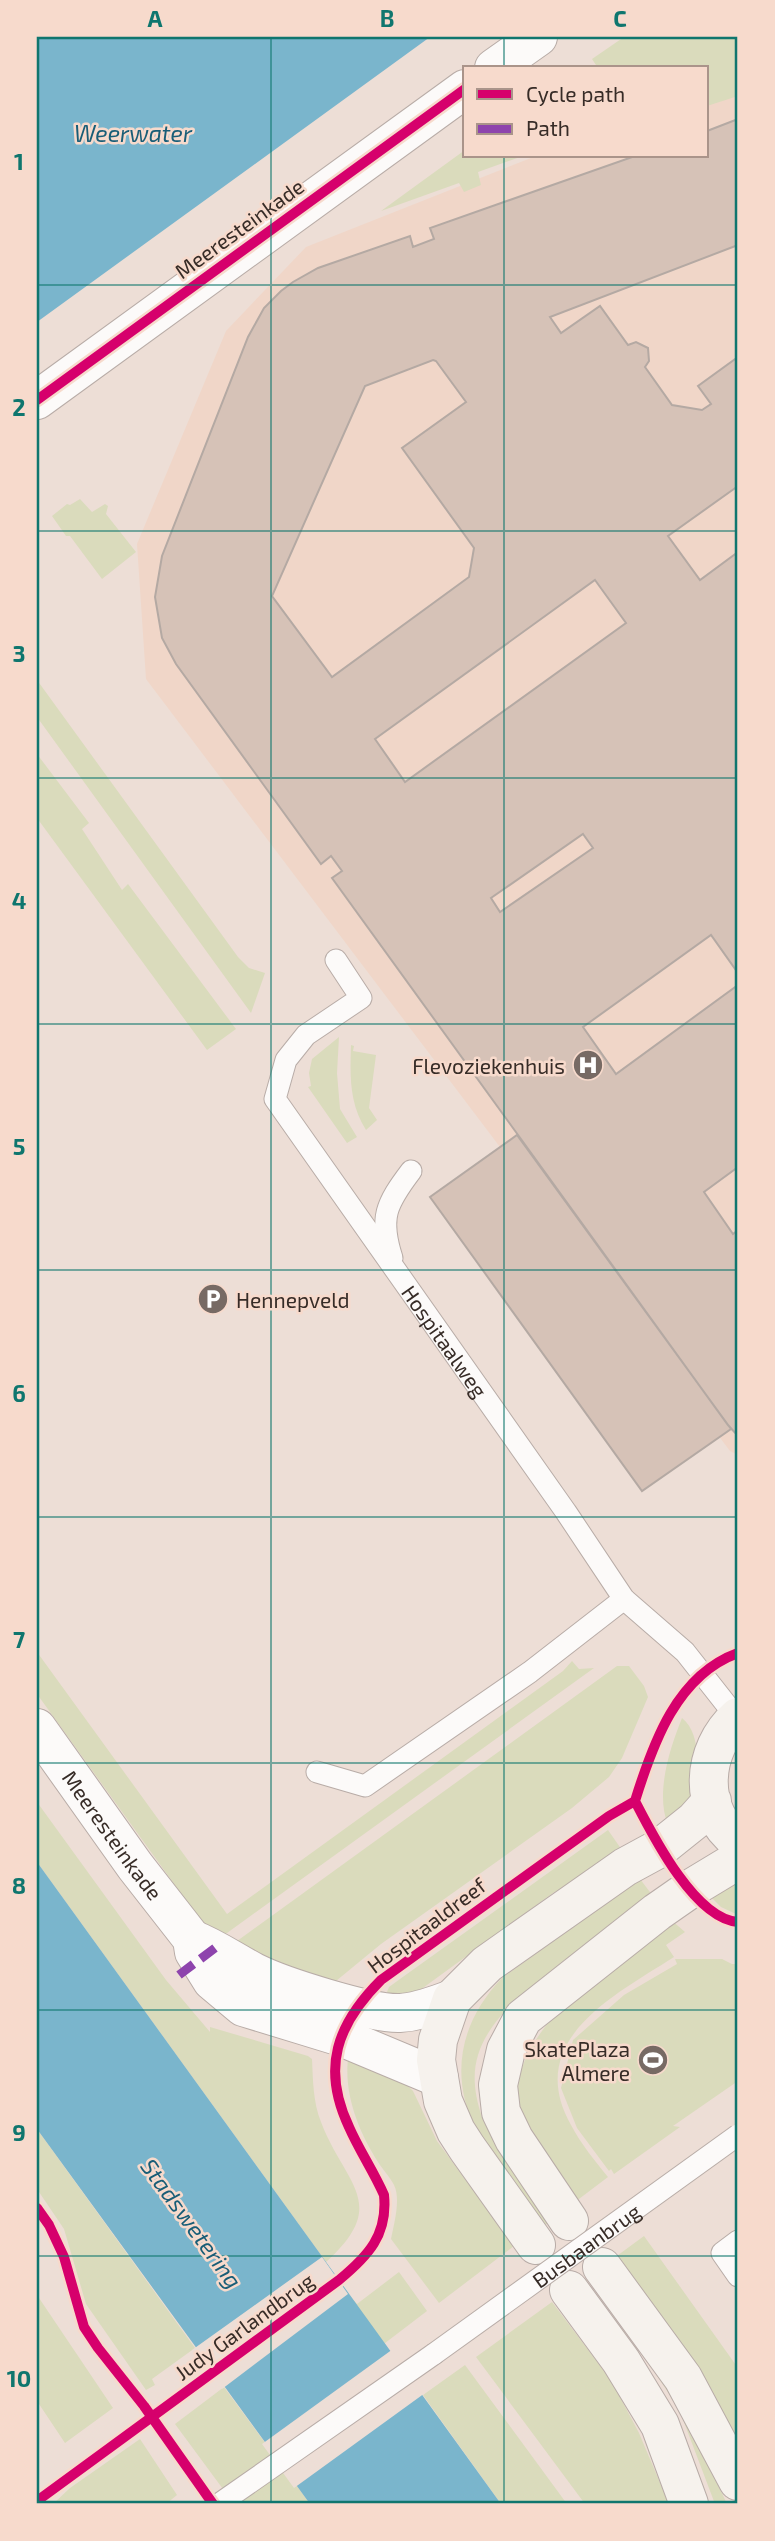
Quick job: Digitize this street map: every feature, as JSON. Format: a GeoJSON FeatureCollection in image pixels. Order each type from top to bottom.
{"type":"FeatureCollection","features":[{"type":"Feature","properties":{"kind":"main road"},"geometry":{"type":"LineString","coordinates":[[738,1718],[726,1729],[715,1747],[709,1767],[708,1789],[715,1814],[738,1842]]}},
{"type":"Feature","properties":{"kind":"main road"},"geometry":{"type":"LineString","coordinates":[[536,2245],[456,2131],[443,2101],[436,2060],[438,2040],[452,1999],[487,1964],[575,1900],[660,1848],[695,1820],[712,1801]]}},
{"type":"Feature","properties":{"kind":"main road"},"geometry":{"type":"LineString","coordinates":[[569,2221],[520,2148],[502,2112],[498,2085],[506,2050],[523,2018],[664,1907],[738,1860]]}},
{"type":"Feature","properties":{"kind":"main road"},"geometry":{"type":"LineString","coordinates":[[602,2267],[683,2378],[738,2481]]}},
{"type":"Feature","properties":{"kind":"main road"},"geometry":{"type":"LineString","coordinates":[[569,2290],[627,2370],[660,2425],[690,2504]]}},
{"type":"Feature","properties":{"kind":"street"},"geometry":{"type":"LineString","coordinates":[[497,66],[538,37]]}},
{"type":"Feature","properties":{"kind":"street","name":"Meeresteinkade"},"geometry":{"type":"LineString","coordinates":[[37,400],[463,90]]}},
{"type":"Feature","properties":{"kind":"street","name":"Meeresteinkade"},"geometry":{"type":"LineString","coordinates":[[37,1728],[135,1866],[192,1939],[194,1952],[212,1981],[243,2007],[341,2037],[439,2078]]}},
{"type":"Feature","properties":{"kind":"street","name":"Meeresteinkade"},"geometry":{"type":"LineString","coordinates":[[192,1939],[215,1948],[254,1972],[358,2006],[398,2013],[425,2009],[452,1999]]}},
{"type":"Feature","properties":{"kind":"lane","name":"Hospitaalweg"},"geometry":{"type":"LineString","coordinates":[[336,960],[361,998],[306,1035],[286,1060],[275,1099],[574,1523],[624,1599],[685,1652],[738,1718]]}},
{"type":"Feature","properties":{"kind":"lane"},"geometry":{"type":"LineString","coordinates":[[397,1274],[385,1236],[385,1216],[397,1190],[411,1171]]}},
{"type":"Feature","properties":{"kind":"lane"},"geometry":{"type":"LineString","coordinates":[[317,1772],[365,1786],[530,1672],[624,1599]]}},
{"type":"Feature","properties":{"kind":"lane","name":"Busbaanbrug"},"geometry":{"type":"LineString","coordinates":[[219,2504],[434,2354],[738,2135]]}},
{"type":"Feature","properties":{"kind":"lane"},"geometry":{"type":"LineString","coordinates":[[738,2241],[722,2253],[738,2276]]}},
{"type":"Feature","properties":{"kind":"shaded area","name":"Flevoziekenhuis"},"geometry":{"type":"Polygon","coordinates":[[[738,76],[738,1455],[730,1451],[146,679],[137,544],[226,331],[306,247],[531,158],[708,158],[708,89],[738,76]]]}},
{"type":"Feature","properties":{"kind":"green space"},"geometry":{"type":"Polygon","coordinates":[[[624,37],[738,37],[738,96],[708,106],[708,66],[597,66],[592,59],[624,37]]]}},
{"type":"Feature","properties":{"kind":"green space"},"geometry":{"type":"Polygon","coordinates":[[[463,151],[463,158],[517,158],[478,172],[481,185],[464,192],[459,183],[381,211],[463,151]]]}},
{"type":"Feature","properties":{"kind":"green space"},"geometry":{"type":"Polygon","coordinates":[[[80,499],[92,512],[105,504],[108,506],[106,514],[136,552],[102,579],[52,516],[67,504],[80,499]]]}},
{"type":"Feature","properties":{"kind":"green space"},"geometry":{"type":"Polygon","coordinates":[[[37,680],[238,957],[249,968],[265,973],[251,1013],[37,717],[37,680]]]}},
{"type":"Feature","properties":{"kind":"green space"},"geometry":{"type":"Polygon","coordinates":[[[37,754],[89,823],[82,829],[122,890],[128,884],[236,1029],[207,1050],[37,818],[37,754]]]}},
{"type":"Feature","properties":{"kind":"green space"},"geometry":{"type":"Polygon","coordinates":[[[339,1037],[337,1073],[340,1109],[357,1137],[347,1143],[308,1087],[311,1086],[309,1073],[312,1059],[339,1037]]]}},
{"type":"Feature","properties":{"kind":"green space"},"geometry":{"type":"Polygon","coordinates":[[[351,1045],[354,1046],[353,1051],[376,1055],[369,1108],[377,1120],[366,1130],[356,1110],[354,1099],[351,1045]]]}},
{"type":"Feature","properties":{"kind":"green space"},"geometry":{"type":"Polygon","coordinates":[[[37,1652],[227,1914],[563,1671],[572,1661],[579,1669],[594,1668],[227,1933],[220,1935],[205,1925],[190,1906],[37,1694],[37,1652]]]}},
{"type":"Feature","properties":{"kind":"green space"},"geometry":{"type":"Polygon","coordinates":[[[617,1666],[629,1666],[644,1686],[648,1697],[622,1758],[609,1777],[572,1808],[381,1944],[336,1981],[317,1978],[233,1944],[617,1666]]]}},
{"type":"Feature","properties":{"kind":"green space"},"geometry":{"type":"Polygon","coordinates":[[[682,1718],[690,1727],[694,1738],[697,1765],[687,1804],[668,1825],[664,1812],[664,1785],[669,1757],[682,1718]]]}},
{"type":"Feature","properties":{"kind":"green space"},"geometry":{"type":"Polygon","coordinates":[[[37,1802],[166,1980],[210,2032],[210,2027],[312,2059],[318,2114],[357,2194],[359,2208],[356,2224],[345,2242],[326,2262],[37,1862],[37,1802]]]}},
{"type":"Feature","properties":{"kind":"green space"},"geometry":{"type":"Polygon","coordinates":[[[608,1830],[624,1853],[553,1893],[416,1993],[390,1995],[387,1992],[389,1987],[608,1830]]]}},
{"type":"Feature","properties":{"kind":"green space"},"geometry":{"type":"Polygon","coordinates":[[[640,1879],[656,1900],[506,2010],[487,2035],[477,2060],[475,2086],[482,2117],[554,2219],[544,2226],[476,2130],[463,2089],[461,2069],[468,2031],[476,2013],[502,1978],[640,1879]]]}},
{"type":"Feature","properties":{"kind":"green space"},"geometry":{"type":"Polygon","coordinates":[[[738,1880],[738,1915],[721,1907],[708,1894],[738,1880]]]}},
{"type":"Feature","properties":{"kind":"green space"},"geometry":{"type":"Polygon","coordinates":[[[670,1919],[685,1932],[666,1945],[674,1957],[626,1987],[582,2023],[567,2045],[559,2068],[559,2095],[571,2125],[608,2177],[571,2205],[521,2113],[519,2078],[530,2051],[547,2024],[570,1999],[670,1919]]]}},
{"type":"Feature","properties":{"kind":"green space","name":"SkatePlaza Almere"},"geometry":{"type":"Polygon","coordinates":[[[675,1959],[722,1959],[738,1964],[738,2081],[673,2126],[680,2127],[614,2174],[577,2128],[561,2088],[573,2040],[624,1995],[677,1964],[675,1959]]]}},
{"type":"Feature","properties":{"kind":"green space"},"geometry":{"type":"Polygon","coordinates":[[[349,2053],[396,2074],[413,2091],[437,2141],[514,2246],[439,2303],[391,2239],[396,2212],[396,2191],[371,2150],[353,2110],[347,2067],[349,2053]]]}},
{"type":"Feature","properties":{"kind":"green space"},"geometry":{"type":"Polygon","coordinates":[[[37,2129],[195,2348],[152,2379],[155,2385],[146,2390],[86,2304],[64,2229],[37,2189],[37,2129]]]}},
{"type":"Feature","properties":{"kind":"green space"},"geometry":{"type":"Polygon","coordinates":[[[644,2236],[738,2368],[738,2457],[610,2261],[644,2236]]]}},
{"type":"Feature","properties":{"kind":"green space"},"geometry":{"type":"Polygon","coordinates":[[[399,2272],[427,2311],[372,2353],[348,2294],[357,2304],[399,2272]]]}},
{"type":"Feature","properties":{"kind":"green space"},"geometry":{"type":"Polygon","coordinates":[[[37,2295],[113,2408],[65,2443],[37,2401],[37,2295]]]}},
{"type":"Feature","properties":{"kind":"green space"},"geometry":{"type":"Polygon","coordinates":[[[602,2299],[664,2369],[727,2504],[715,2504],[679,2409],[602,2299]]]}},
{"type":"Feature","properties":{"kind":"green space"},"geometry":{"type":"Polygon","coordinates":[[[552,2302],[611,2380],[639,2433],[669,2504],[585,2504],[476,2357],[552,2302]]]}},
{"type":"Feature","properties":{"kind":"green space"},"geometry":{"type":"Polygon","coordinates":[[[465,2365],[567,2504],[501,2504],[423,2395],[465,2365]]]}},
{"type":"Feature","properties":{"kind":"green space"},"geometry":{"type":"Polygon","coordinates":[[[224,2387],[310,2504],[234,2504],[175,2424],[224,2387]]]}},
{"type":"Feature","properties":{"kind":"green space"},"geometry":{"type":"Polygon","coordinates":[[[140,2439],[177,2495],[166,2504],[53,2504],[70,2488],[140,2439]]]}},
{"type":"Feature","properties":{"kind":"water","name":"Weerwater"},"geometry":{"type":"Polygon","coordinates":[[[37,37],[430,37],[37,322],[37,37]]]}},
{"type":"Feature","properties":{"kind":"water","name":"Stadswetering"},"geometry":{"type":"Polygon","coordinates":[[[37,1862],[501,2504],[310,2504],[37,2129],[37,1862]]]}},
{"type":"Feature","properties":{"kind":"pier"},"geometry":{"type":"Polygon","coordinates":[[[322,2257],[348,2294],[222,2389],[192,2350],[322,2257]]]}},
{"type":"Feature","properties":{"kind":"pier"},"geometry":{"type":"Polygon","coordinates":[[[393,2349],[425,2393],[294,2488],[262,2444],[393,2349]]]}},
{"type":"Feature","properties":{"kind":"building","name":"Flevoziekenhuis"},"geometry":{"type":"Polygon","coordinates":[[[738,119],[738,245],[550,317],[561,333],[600,306],[628,345],[636,342],[648,348],[649,361],[645,367],[672,405],[702,410],[711,404],[698,386],[738,357],[738,486],[668,536],[700,580],[738,552],[738,973],[711,935],[583,1027],[616,1074],[738,985],[738,1167],[704,1192],[733,1234],[738,1230],[738,1436],[332,878],[342,871],[331,856],[321,864],[176,664],[162,638],[155,597],[162,556],[248,337],[264,308],[293,282],[318,268],[410,236],[413,247],[434,239],[430,228],[629,158],[708,158],[708,131],[738,119]],[[436,361],[365,386],[272,596],[332,677],[469,577],[474,548],[402,448],[466,402],[436,361]],[[595,580],[375,739],[405,782],[626,623],[595,580]],[[583,834],[491,898],[500,912],[593,848],[583,834]]]}},
{"type":"Feature","properties":{"kind":"building"},"geometry":{"type":"Polygon","coordinates":[[[517,1135],[731,1429],[642,1491],[430,1197],[517,1135]]]}},
{"type":"Feature","properties":{"kind":"marked path"},"geometry":{"type":"LineString","coordinates":[[179,1975],[215,1948]]}},
{"type":"Feature","properties":{"kind":"cycle path"},"geometry":{"type":"LineString","coordinates":[[37,400],[463,90]]}},
{"type":"Feature","properties":{"kind":"cycle path"},"geometry":{"type":"LineString","coordinates":[[738,1653],[717,1663],[683,1694],[659,1734],[635,1801],[664,1854],[691,1892],[706,1907],[722,1917],[738,1922]]}},
{"type":"Feature","properties":{"kind":"cycle path","name":"Hospitaaldreef"},"geometry":{"type":"LineString","coordinates":[[37,2501],[339,2280],[367,2253],[383,2222],[384,2195],[349,2127],[336,2085],[338,2048],[354,2013],[381,1980],[609,1816],[635,1801]]}},
{"type":"Feature","properties":{"kind":"cycle path"},"geometry":{"type":"LineString","coordinates":[[37,2208],[49,2225],[64,2257],[84,2327],[213,2504]]}},
{"type":"Feature","properties":{"kind":"place","name":"Flevoziekenhuis"},"geometry":{"type":"Point","coordinates":[588,1065]}},
{"type":"Feature","properties":{"kind":"place","name":"Hennepveld"},"geometry":{"type":"Point","coordinates":[213,1299]}},
{"type":"Feature","properties":{"kind":"place","name":"SkatePlaza Almere"},"geometry":{"type":"Point","coordinates":[653,2060]}}]}
